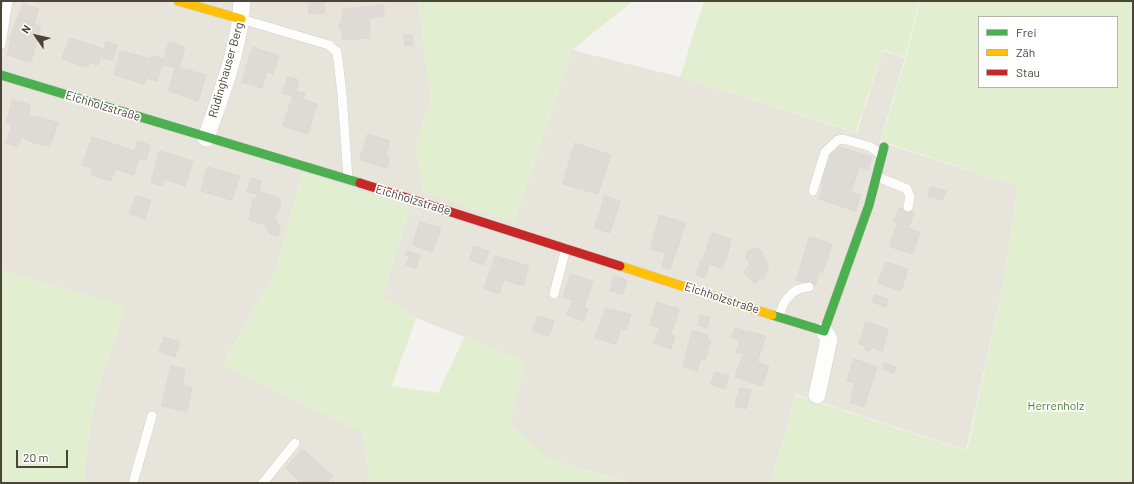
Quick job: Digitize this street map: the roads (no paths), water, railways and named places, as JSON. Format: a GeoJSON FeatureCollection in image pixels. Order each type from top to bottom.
{"type":"FeatureCollection","features":[{"type":"Feature","properties":{"kind":"street"},"geometry":{"type":"LineString","coordinates":[[178,1],[241,19]]}},
{"type":"Feature","properties":{"kind":"street","name":"Rüdinghauser Berg"},"geometry":{"type":"LineString","coordinates":[[206,138],[226,76],[241,19],[242,1]]}},
{"type":"Feature","properties":{"kind":"street","name":"Eichholzstraße"},"geometry":{"type":"LineString","coordinates":[[1,75],[566,248],[824,331]]}},
{"type":"Feature","properties":{"kind":"street"},"geometry":{"type":"LineString","coordinates":[[817,395],[829,339],[824,331],[853,254],[878,177],[883,151]]}},
{"type":"Feature","properties":{"kind":"lane"},"geometry":{"type":"LineString","coordinates":[[1,44],[8,1]]}},
{"type":"Feature","properties":{"kind":"lane"},"geometry":{"type":"LineString","coordinates":[[241,19],[329,45],[338,52],[348,181]]}},
{"type":"Feature","properties":{"kind":"lane"},"geometry":{"type":"LineString","coordinates":[[813,191],[825,152],[838,140],[843,139],[883,151]]}},
{"type":"Feature","properties":{"kind":"lane"},"geometry":{"type":"LineString","coordinates":[[878,177],[907,189],[910,197],[908,207]]}},
{"type":"Feature","properties":{"kind":"lane"},"geometry":{"type":"LineString","coordinates":[[554,294],[566,248]]}},
{"type":"Feature","properties":{"kind":"lane"},"geometry":{"type":"LineString","coordinates":[[779,316],[786,300],[799,287],[809,287]]}},
{"type":"Feature","properties":{"kind":"lane"},"geometry":{"type":"LineString","coordinates":[[133,483],[152,416]]}},
{"type":"Feature","properties":{"kind":"lane"},"geometry":{"type":"LineString","coordinates":[[263,483],[295,443]]}},
{"type":"Feature","properties":{"kind":"park label","name":"Herrenholz"},"geometry":{"type":"Point","coordinates":[1056,406]}}]}
